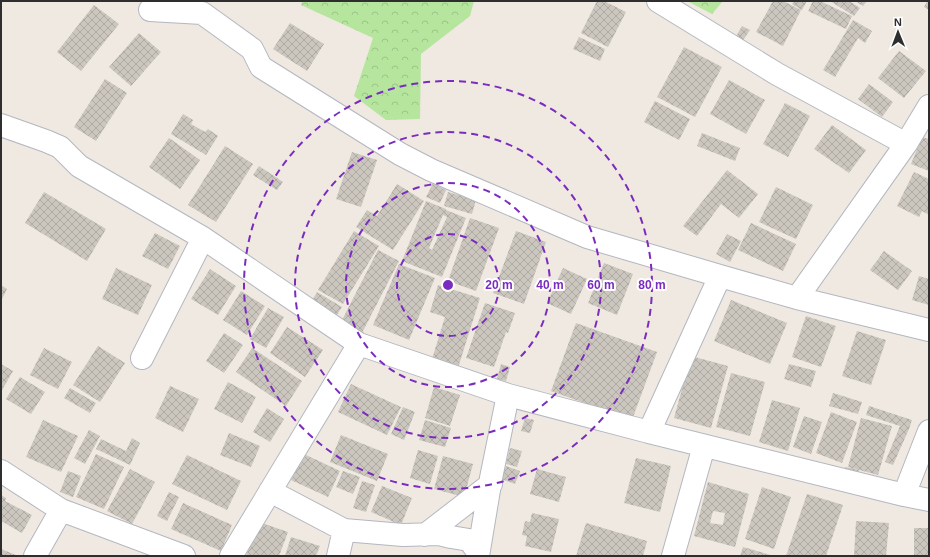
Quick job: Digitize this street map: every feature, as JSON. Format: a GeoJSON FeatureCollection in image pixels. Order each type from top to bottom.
{"type":"FeatureCollection","features":[{"type":"Feature","properties":{"kind":"street"},"geometry":{"type":"LineString","coordinates":[[658,1],[777,74],[906,144]]}},
{"type":"Feature","properties":{"kind":"street"},"geometry":{"type":"LineString","coordinates":[[150,10],[202,13],[252,49],[261,67],[400,154],[431,170],[587,236],[797,298],[929,330]]}},
{"type":"Feature","properties":{"kind":"street"},"geometry":{"type":"LineString","coordinates":[[797,298],[906,144],[929,106]]}},
{"type":"Feature","properties":{"kind":"street"},"geometry":{"type":"LineString","coordinates":[[1,125],[60,147],[79,166],[203,238],[359,344],[508,395],[704,446],[929,500]]}},
{"type":"Feature","properties":{"kind":"street"},"geometry":{"type":"LineString","coordinates":[[142,358],[203,238]]}},
{"type":"Feature","properties":{"kind":"street"},"geometry":{"type":"LineString","coordinates":[[649,432],[720,276]]}},
{"type":"Feature","properties":{"kind":"street"},"geometry":{"type":"LineString","coordinates":[[231,556],[359,344]]}},
{"type":"Feature","properties":{"kind":"street"},"geometry":{"type":"LineString","coordinates":[[478,554],[508,395]]}},
{"type":"Feature","properties":{"kind":"street"},"geometry":{"type":"LineString","coordinates":[[904,495],[929,431]]}},
{"type":"Feature","properties":{"kind":"street"},"geometry":{"type":"LineString","coordinates":[[673,556],[704,446]]}},
{"type":"Feature","properties":{"kind":"street"},"geometry":{"type":"LineString","coordinates":[[1,471],[62,510],[184,556]]}},
{"type":"Feature","properties":{"kind":"street"},"geometry":{"type":"LineString","coordinates":[[425,535],[491,484]]}},
{"type":"Feature","properties":{"kind":"street"},"geometry":{"type":"LineString","coordinates":[[270,491],[344,530],[403,535],[439,534],[469,540],[478,554]]}},
{"type":"Feature","properties":{"kind":"street"},"geometry":{"type":"LineString","coordinates":[[36,556],[62,510]]}},
{"type":"Feature","properties":{"kind":"street"},"geometry":{"type":"LineString","coordinates":[[338,556],[344,530]]}},
{"type":"Feature","properties":{"kind":"green space"},"geometry":{"type":"Polygon","coordinates":[[[302,1],[474,1],[470,16],[421,54],[420,119],[386,120],[354,96],[373,38],[301,5],[302,1]]]}},
{"type":"Feature","properties":{"kind":"green space"},"geometry":{"type":"Polygon","coordinates":[[[687,1],[723,1],[712,14],[687,1]]]}},
{"type":"Feature","properties":{"kind":"building"},"geometry":{"type":"Polygon","coordinates":[[[597,1],[604,1],[626,12],[608,47],[581,33],[597,1]]]}},
{"type":"Feature","properties":{"kind":"building"},"geometry":{"type":"Polygon","coordinates":[[[773,1],[783,1],[801,10],[783,46],[756,32],[773,1]]]}},
{"type":"Feature","properties":{"kind":"building"},"geometry":{"type":"Polygon","coordinates":[[[794,1],[807,1],[802,10],[792,4],[794,1]]]}},
{"type":"Feature","properties":{"kind":"building"},"geometry":{"type":"Polygon","coordinates":[[[813,1],[820,1],[852,16],[846,29],[808,11],[813,1]]]}},
{"type":"Feature","properties":{"kind":"building"},"geometry":{"type":"Polygon","coordinates":[[[830,1],[849,1],[860,8],[854,16],[830,1]]]}},
{"type":"Feature","properties":{"kind":"building"},"geometry":{"type":"Polygon","coordinates":[[[855,1],[867,1],[863,6],[855,1]]]}},
{"type":"Feature","properties":{"kind":"building"},"geometry":{"type":"Polygon","coordinates":[[[927,1],[929,1],[929,10],[924,7],[927,1]]]}},
{"type":"Feature","properties":{"kind":"building"},"geometry":{"type":"Polygon","coordinates":[[[94,5],[119,24],[81,71],[57,52],[94,5]]]}},
{"type":"Feature","properties":{"kind":"building"},"geometry":{"type":"Polygon","coordinates":[[[853,20],[872,31],[865,43],[858,38],[835,77],[823,70],[853,20]]]}},
{"type":"Feature","properties":{"kind":"building"},"geometry":{"type":"Polygon","coordinates":[[[290,23],[324,44],[307,71],[273,49],[290,23]]]}},
{"type":"Feature","properties":{"kind":"building"},"geometry":{"type":"Polygon","coordinates":[[[742,26],[750,30],[742,42],[735,38],[742,26]]]}},
{"type":"Feature","properties":{"kind":"building"},"geometry":{"type":"Polygon","coordinates":[[[139,33],[161,52],[131,86],[109,67],[139,33]]]}},
{"type":"Feature","properties":{"kind":"building"},"geometry":{"type":"Polygon","coordinates":[[[579,37],[605,49],[600,61],[573,49],[579,37]]]}},
{"type":"Feature","properties":{"kind":"building"},"geometry":{"type":"Polygon","coordinates":[[[684,47],[722,67],[695,117],[657,97],[684,47]]]}},
{"type":"Feature","properties":{"kind":"building"},"geometry":{"type":"Polygon","coordinates":[[[899,51],[926,71],[904,98],[878,78],[899,51]]]}},
{"type":"Feature","properties":{"kind":"building"},"geometry":{"type":"Polygon","coordinates":[[[105,79],[127,93],[96,141],[74,127],[105,79]]]}},
{"type":"Feature","properties":{"kind":"building"},"geometry":{"type":"Polygon","coordinates":[[[729,80],[765,100],[746,134],[710,114],[729,80]]]}},
{"type":"Feature","properties":{"kind":"building"},"geometry":{"type":"Polygon","coordinates":[[[869,84],[893,102],[882,117],[858,99],[869,84]]]}},
{"type":"Feature","properties":{"kind":"building"},"geometry":{"type":"Polygon","coordinates":[[[655,101],[690,119],[679,140],[644,122],[655,101]]]}},
{"type":"Feature","properties":{"kind":"building"},"geometry":{"type":"Polygon","coordinates":[[[785,103],[810,116],[788,157],[763,144],[785,103]]]}},
{"type":"Feature","properties":{"kind":"building"},"geometry":{"type":"Polygon","coordinates":[[[183,114],[193,120],[191,124],[205,132],[208,129],[218,136],[206,155],[171,134],[183,114]]]}},
{"type":"Feature","properties":{"kind":"building"},"geometry":{"type":"Polygon","coordinates":[[[832,125],[866,150],[849,173],[814,149],[832,125]]]}},
{"type":"Feature","properties":{"kind":"building"},"geometry":{"type":"Polygon","coordinates":[[[702,133],[740,148],[735,161],[697,146],[702,133]]]}},
{"type":"Feature","properties":{"kind":"building"},"geometry":{"type":"Polygon","coordinates":[[[922,137],[929,139],[929,171],[911,164],[922,137]]]}},
{"type":"Feature","properties":{"kind":"building"},"geometry":{"type":"Polygon","coordinates":[[[169,138],[200,160],[180,189],[149,167],[169,138]]]}},
{"type":"Feature","properties":{"kind":"building"},"geometry":{"type":"Polygon","coordinates":[[[225,146],[253,164],[216,222],[188,205],[225,146]]]}},
{"type":"Feature","properties":{"kind":"building"},"geometry":{"type":"Polygon","coordinates":[[[352,152],[377,160],[361,207],[336,199],[352,152]]]}},
{"type":"Feature","properties":{"kind":"building"},"geometry":{"type":"Polygon","coordinates":[[[259,166],[283,182],[277,190],[253,175],[259,166]]]}},
{"type":"Feature","properties":{"kind":"building"},"geometry":{"type":"Polygon","coordinates":[[[727,170],[758,194],[739,218],[721,204],[697,236],[683,226],[727,170]]]}},
{"type":"Feature","properties":{"kind":"building"},"geometry":{"type":"Polygon","coordinates":[[[914,172],[929,179],[929,215],[922,211],[919,217],[897,206],[914,172]]]}},
{"type":"Feature","properties":{"kind":"building"},"geometry":{"type":"Polygon","coordinates":[[[433,183],[446,190],[440,203],[426,197],[433,183]]]}},
{"type":"Feature","properties":{"kind":"building"},"geometry":{"type":"Polygon","coordinates":[[[397,184],[424,201],[393,250],[356,227],[367,210],[377,216],[397,184]]]}},
{"type":"Feature","properties":{"kind":"building"},"geometry":{"type":"Polygon","coordinates":[[[776,187],[813,205],[796,239],[759,222],[776,187]]]}},
{"type":"Feature","properties":{"kind":"building"},"geometry":{"type":"Polygon","coordinates":[[[44,192],[106,229],[87,261],[25,223],[44,192]]]}},
{"type":"Feature","properties":{"kind":"building"},"geometry":{"type":"Polygon","coordinates":[[[448,192],[476,200],[472,214],[444,206],[448,192]]]}},
{"type":"Feature","properties":{"kind":"building"},"geometry":{"type":"Polygon","coordinates":[[[426,201],[466,218],[442,277],[402,261],[426,201]],[[443,215],[429,248],[432,250],[447,217],[443,215]]]}},
{"type":"Feature","properties":{"kind":"building"},"geometry":{"type":"Polygon","coordinates":[[[470,218],[499,228],[476,291],[448,281],[470,218]]]}},
{"type":"Feature","properties":{"kind":"building"},"geometry":{"type":"Polygon","coordinates":[[[751,223],[796,244],[783,271],[738,250],[751,223]]]}},
{"type":"Feature","properties":{"kind":"building"},"geometry":{"type":"Polygon","coordinates":[[[354,231],[379,246],[343,304],[318,290],[354,231]]]}},
{"type":"Feature","properties":{"kind":"building"},"geometry":{"type":"Polygon","coordinates":[[[516,231],[546,242],[524,304],[493,293],[516,231]]]}},
{"type":"Feature","properties":{"kind":"building"},"geometry":{"type":"Polygon","coordinates":[[[155,233],[180,246],[168,269],[142,256],[155,233]]]}},
{"type":"Feature","properties":{"kind":"building"},"geometry":{"type":"Polygon","coordinates":[[[727,234],[741,241],[730,262],[716,254],[727,234]]]}},
{"type":"Feature","properties":{"kind":"building"},"geometry":{"type":"Polygon","coordinates":[[[378,250],[399,261],[362,333],[341,322],[378,250]]]}},
{"type":"Feature","properties":{"kind":"building"},"geometry":{"type":"Polygon","coordinates":[[[884,251],[912,271],[898,290],[870,270],[884,251]]]}},
{"type":"Feature","properties":{"kind":"building"},"geometry":{"type":"Polygon","coordinates":[[[604,263],[633,274],[617,315],[588,303],[604,263]]]}},
{"type":"Feature","properties":{"kind":"building"},"geometry":{"type":"Polygon","coordinates":[[[399,264],[435,278],[409,340],[373,325],[399,264]]]}},
{"type":"Feature","properties":{"kind":"building"},"geometry":{"type":"Polygon","coordinates":[[[116,268],[152,285],[138,315],[102,299],[116,268]]]}},
{"type":"Feature","properties":{"kind":"building"},"geometry":{"type":"Polygon","coordinates":[[[563,268],[587,279],[571,314],[547,303],[563,268]]]}},
{"type":"Feature","properties":{"kind":"building"},"geometry":{"type":"Polygon","coordinates":[[[210,269],[236,286],[218,315],[191,299],[210,269]]]}},
{"type":"Feature","properties":{"kind":"building"},"geometry":{"type":"Polygon","coordinates":[[[919,276],[929,279],[929,305],[912,300],[919,276]]]}},
{"type":"Feature","properties":{"kind":"building"},"geometry":{"type":"Polygon","coordinates":[[[1,285],[7,289],[1,301],[1,285]]]}},
{"type":"Feature","properties":{"kind":"building"},"geometry":{"type":"Polygon","coordinates":[[[438,285],[480,298],[458,368],[432,359],[445,317],[430,312],[438,285]]]}},
{"type":"Feature","properties":{"kind":"building"},"geometry":{"type":"Polygon","coordinates":[[[241,291],[265,306],[247,335],[223,320],[241,291]]]}},
{"type":"Feature","properties":{"kind":"building"},"geometry":{"type":"Polygon","coordinates":[[[317,292],[342,307],[333,321],[309,306],[317,292]]]}},
{"type":"Feature","properties":{"kind":"building"},"geometry":{"type":"Polygon","coordinates":[[[731,300],[787,323],[770,364],[714,341],[731,300]]]}},
{"type":"Feature","properties":{"kind":"building"},"geometry":{"type":"Polygon","coordinates":[[[485,303],[515,313],[508,333],[506,332],[494,367],[466,358],[485,303]]]}},
{"type":"Feature","properties":{"kind":"building"},"geometry":{"type":"Polygon","coordinates":[[[268,308],[284,317],[266,348],[250,339],[268,308]]]}},
{"type":"Feature","properties":{"kind":"building"},"geometry":{"type":"Polygon","coordinates":[[[806,316],[836,326],[821,367],[792,357],[806,316]]]}},
{"type":"Feature","properties":{"kind":"building"},"geometry":{"type":"Polygon","coordinates":[[[576,323],[657,352],[632,420],[551,391],[576,323]]]}},
{"type":"Feature","properties":{"kind":"building"},"geometry":{"type":"Polygon","coordinates":[[[287,327],[323,350],[305,377],[270,353],[287,327]]]}},
{"type":"Feature","properties":{"kind":"building"},"geometry":{"type":"Polygon","coordinates":[[[857,331],[886,340],[871,385],[842,376],[857,331]]]}},
{"type":"Feature","properties":{"kind":"building"},"geometry":{"type":"Polygon","coordinates":[[[224,333],[243,345],[224,373],[206,361],[224,333]]]}},
{"type":"Feature","properties":{"kind":"building"},"geometry":{"type":"Polygon","coordinates":[[[98,346],[125,363],[100,402],[73,385],[98,346]]]}},
{"type":"Feature","properties":{"kind":"building"},"geometry":{"type":"Polygon","coordinates":[[[44,348],[72,362],[58,389],[30,375],[44,348]]]}},
{"type":"Feature","properties":{"kind":"building"},"geometry":{"type":"Polygon","coordinates":[[[252,348],[302,381],[286,406],[236,372],[252,348]]]}},
{"type":"Feature","properties":{"kind":"building"},"geometry":{"type":"Polygon","coordinates":[[[691,356],[728,366],[711,428],[674,418],[691,356]]]}},
{"type":"Feature","properties":{"kind":"building"},"geometry":{"type":"Polygon","coordinates":[[[1,364],[13,371],[1,392],[1,364]]]}},
{"type":"Feature","properties":{"kind":"building"},"geometry":{"type":"Polygon","coordinates":[[[501,364],[510,367],[506,381],[497,379],[501,364]]]}},
{"type":"Feature","properties":{"kind":"building"},"geometry":{"type":"Polygon","coordinates":[[[789,364],[816,371],[811,387],[784,379],[789,364]]]}},
{"type":"Feature","properties":{"kind":"building"},"geometry":{"type":"Polygon","coordinates":[[[731,373],[765,382],[750,436],[716,427],[731,373]]]}},
{"type":"Feature","properties":{"kind":"building"},"geometry":{"type":"Polygon","coordinates":[[[20,377],[45,392],[31,414],[6,399],[20,377]]]}},
{"type":"Feature","properties":{"kind":"building"},"geometry":{"type":"Polygon","coordinates":[[[228,382],[256,397],[242,423],[214,409],[228,382]]]}},
{"type":"Feature","properties":{"kind":"building"},"geometry":{"type":"Polygon","coordinates":[[[351,384],[401,407],[387,435],[338,412],[351,384]]]}},
{"type":"Feature","properties":{"kind":"building"},"geometry":{"type":"Polygon","coordinates":[[[170,386],[199,399],[183,432],[155,418],[170,386]]]}},
{"type":"Feature","properties":{"kind":"building"},"geometry":{"type":"Polygon","coordinates":[[[434,387],[460,395],[450,426],[425,418],[434,387]]]}},
{"type":"Feature","properties":{"kind":"building"},"geometry":{"type":"Polygon","coordinates":[[[70,388],[96,403],[90,413],[64,398],[70,388]]]}},
{"type":"Feature","properties":{"kind":"building"},"geometry":{"type":"Polygon","coordinates":[[[833,393],[862,402],[858,414],[829,406],[833,393]]]}},
{"type":"Feature","properties":{"kind":"building"},"geometry":{"type":"Polygon","coordinates":[[[772,400],[800,408],[788,451],[759,442],[772,400]]]}},
{"type":"Feature","properties":{"kind":"building"},"geometry":{"type":"Polygon","coordinates":[[[869,406],[912,420],[893,465],[885,462],[900,426],[866,415],[869,406]]]}},
{"type":"Feature","properties":{"kind":"building"},"geometry":{"type":"Polygon","coordinates":[[[403,407],[415,412],[404,440],[391,434],[403,407]]]}},
{"type":"Feature","properties":{"kind":"building"},"geometry":{"type":"Polygon","coordinates":[[[267,408],[284,419],[270,442],[253,432],[267,408]]]}},
{"type":"Feature","properties":{"kind":"building"},"geometry":{"type":"Polygon","coordinates":[[[831,412],[857,422],[842,463],[816,453],[831,412]]]}},
{"type":"Feature","properties":{"kind":"building"},"geometry":{"type":"Polygon","coordinates":[[[804,416],[822,422],[811,454],[793,447],[804,416]]]}},
{"type":"Feature","properties":{"kind":"building"},"geometry":{"type":"Polygon","coordinates":[[[525,418],[534,420],[530,433],[521,431],[525,418]]]}},
{"type":"Feature","properties":{"kind":"building"},"geometry":{"type":"Polygon","coordinates":[[[861,418],[892,426],[878,475],[848,467],[861,418]]]}},
{"type":"Feature","properties":{"kind":"building"},"geometry":{"type":"Polygon","coordinates":[[[43,420],[78,436],[61,472],[26,457],[43,420]]]}},
{"type":"Feature","properties":{"kind":"building"},"geometry":{"type":"Polygon","coordinates":[[[425,420],[451,428],[445,447],[419,440],[425,420]]]}},
{"type":"Feature","properties":{"kind":"building"},"geometry":{"type":"Polygon","coordinates":[[[89,430],[100,436],[85,464],[74,458],[89,430]]]}},
{"type":"Feature","properties":{"kind":"building"},"geometry":{"type":"Polygon","coordinates":[[[229,433],[260,446],[251,467],[220,455],[229,433]]]}},
{"type":"Feature","properties":{"kind":"building"},"geometry":{"type":"Polygon","coordinates":[[[341,435],[388,454],[377,481],[330,462],[341,435]]]}},
{"type":"Feature","properties":{"kind":"building"},"geometry":{"type":"Polygon","coordinates":[[[132,438],[140,443],[130,465],[96,449],[101,439],[126,451],[132,438]]]}},
{"type":"Feature","properties":{"kind":"building"},"geometry":{"type":"Polygon","coordinates":[[[510,448],[522,451],[517,467],[506,464],[510,448]]]}},
{"type":"Feature","properties":{"kind":"building"},"geometry":{"type":"Polygon","coordinates":[[[418,450],[438,456],[430,484],[410,478],[418,450]]]}},
{"type":"Feature","properties":{"kind":"building"},"geometry":{"type":"Polygon","coordinates":[[[96,454],[124,467],[104,509],[76,497],[96,454]]]}},
{"type":"Feature","properties":{"kind":"building"},"geometry":{"type":"Polygon","coordinates":[[[304,454],[340,471],[328,497],[291,480],[304,454]]]}},
{"type":"Feature","properties":{"kind":"building"},"geometry":{"type":"Polygon","coordinates":[[[187,455],[241,481],[227,510],[172,484],[187,455]]]}},
{"type":"Feature","properties":{"kind":"building"},"geometry":{"type":"Polygon","coordinates":[[[443,456],[473,464],[464,497],[434,489],[443,456]]]}},
{"type":"Feature","properties":{"kind":"building"},"geometry":{"type":"Polygon","coordinates":[[[636,458],[671,466],[660,512],[624,503],[636,458]]]}},
{"type":"Feature","properties":{"kind":"building"},"geometry":{"type":"Polygon","coordinates":[[[506,466],[520,471],[515,484],[501,479],[506,466]]]}},
{"type":"Feature","properties":{"kind":"building"},"geometry":{"type":"Polygon","coordinates":[[[845,467],[859,470],[856,482],[843,479],[845,467]]]}},
{"type":"Feature","properties":{"kind":"building"},"geometry":{"type":"Polygon","coordinates":[[[130,469],[155,482],[132,524],[107,511],[130,469]]]}},
{"type":"Feature","properties":{"kind":"building"},"geometry":{"type":"Polygon","coordinates":[[[537,469],[566,477],[559,502],[530,494],[537,469]]]}},
{"type":"Feature","properties":{"kind":"building"},"geometry":{"type":"Polygon","coordinates":[[[68,471],[81,476],[73,497],[60,492],[68,471]]]}},
{"type":"Feature","properties":{"kind":"building"},"geometry":{"type":"Polygon","coordinates":[[[343,471],[360,477],[353,494],[336,487],[343,471]]]}},
{"type":"Feature","properties":{"kind":"building"},"geometry":{"type":"Polygon","coordinates":[[[362,481],[375,485],[366,512],[353,508],[362,481]]]}},
{"type":"Feature","properties":{"kind":"building"},"geometry":{"type":"Polygon","coordinates":[[[708,482],[749,494],[735,547],[694,536],[708,482]],[[713,511],[710,523],[723,525],[725,513],[713,511]]]}},
{"type":"Feature","properties":{"kind":"building"},"geometry":{"type":"Polygon","coordinates":[[[382,486],[412,498],[401,525],[371,512],[382,486]]]}},
{"type":"Feature","properties":{"kind":"building"},"geometry":{"type":"Polygon","coordinates":[[[762,487],[791,497],[774,549],[745,539],[762,487]]]}},
{"type":"Feature","properties":{"kind":"building"},"geometry":{"type":"Polygon","coordinates":[[[169,492],[179,497],[167,521],[157,516],[169,492]]]}},
{"type":"Feature","properties":{"kind":"building"},"geometry":{"type":"Polygon","coordinates":[[[807,494],[843,505],[826,556],[786,556],[807,494]]]}},
{"type":"Feature","properties":{"kind":"building"},"geometry":{"type":"Polygon","coordinates":[[[1,495],[6,498],[5,501],[32,515],[22,533],[1,521],[1,495]]]}},
{"type":"Feature","properties":{"kind":"building"},"geometry":{"type":"Polygon","coordinates":[[[183,503],[232,525],[221,551],[171,529],[183,503]]]}},
{"type":"Feature","properties":{"kind":"building"},"geometry":{"type":"Polygon","coordinates":[[[532,513],[559,519],[551,552],[525,546],[527,536],[522,535],[525,521],[530,522],[532,513]]]}},
{"type":"Feature","properties":{"kind":"building"},"geometry":{"type":"Polygon","coordinates":[[[856,521],[889,523],[886,556],[854,556],[856,521]]]}},
{"type":"Feature","properties":{"kind":"building"},"geometry":{"type":"Polygon","coordinates":[[[259,522],[288,532],[279,556],[246,556],[259,522]]]}},
{"type":"Feature","properties":{"kind":"building"},"geometry":{"type":"Polygon","coordinates":[[[586,523],[647,541],[643,556],[576,556],[586,523]]]}},
{"type":"Feature","properties":{"kind":"building"},"geometry":{"type":"Polygon","coordinates":[[[914,528],[929,528],[929,556],[914,556],[914,528]]]}},
{"type":"Feature","properties":{"kind":"building"},"geometry":{"type":"Polygon","coordinates":[[[291,537],[320,546],[316,556],[285,556],[291,537]]]}},
{"type":"Feature","properties":{"kind":"building"},"geometry":{"type":"Polygon","coordinates":[[[743,547],[774,556],[740,556],[743,547]]]}},
{"type":"Feature","properties":{"kind":"building"},"geometry":{"type":"Polygon","coordinates":[[[1,549],[16,555],[16,556],[1,556],[1,549]]]}}]}
